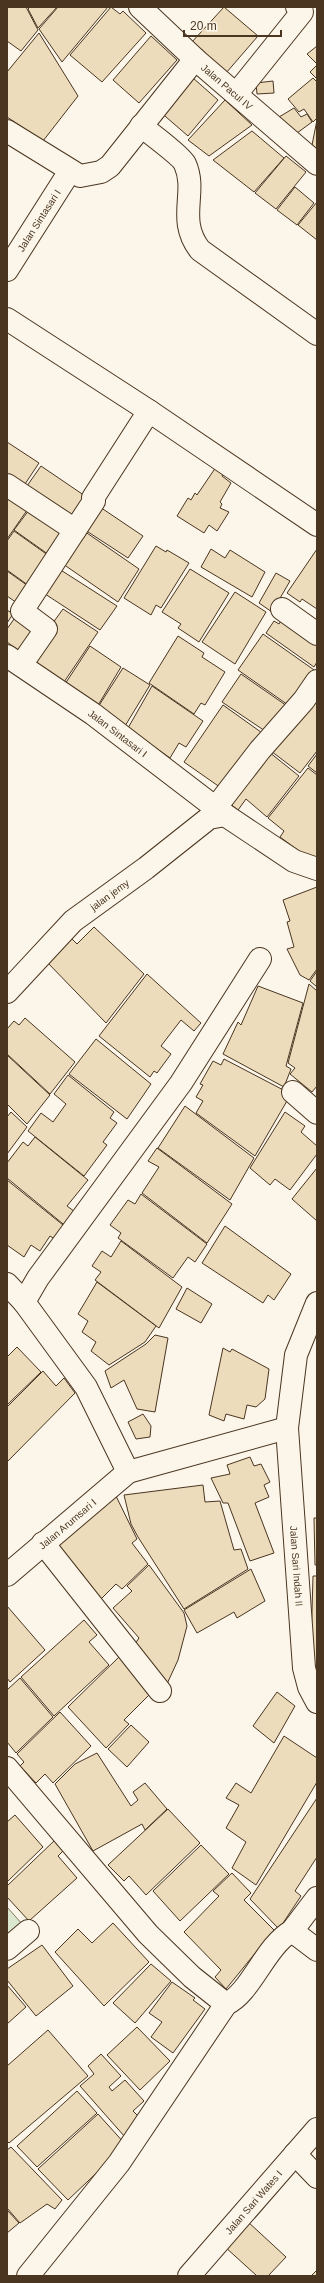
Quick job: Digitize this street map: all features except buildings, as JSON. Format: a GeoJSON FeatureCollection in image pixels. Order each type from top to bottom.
{"type":"FeatureCollection","features":[{"type":"Feature","properties":{"kind":"street","name":"Jalan Pacul IV"},"geometry":{"type":"LineString","coordinates":[[140,7],[195,59],[237,93],[317,164]]}},
{"type":"Feature","properties":{"kind":"street"},"geometry":{"type":"LineString","coordinates":[[237,93],[305,11]]}},
{"type":"Feature","properties":{"kind":"street"},"geometry":{"type":"LineString","coordinates":[[7,131],[80,176],[101,172],[110,166],[195,59]]}},
{"type":"Feature","properties":{"kind":"street"},"geometry":{"type":"LineString","coordinates":[[141,126],[185,163],[189,180],[189,231],[200,250],[317,334]]}},
{"type":"Feature","properties":{"kind":"street","name":"Jalan Sintasari I"},"geometry":{"type":"LineString","coordinates":[[7,270],[70,171]]}},
{"type":"Feature","properties":{"kind":"street"},"geometry":{"type":"LineString","coordinates":[[7,319],[150,411],[317,525]]}},
{"type":"Feature","properties":{"kind":"street"},"geometry":{"type":"LineString","coordinates":[[14,660],[46,629],[22,611],[94,501],[93,498],[150,411]]}},
{"type":"Feature","properties":{"kind":"street"},"geometry":{"type":"LineString","coordinates":[[7,485],[75,530]]}},
{"type":"Feature","properties":{"kind":"street"},"geometry":{"type":"LineString","coordinates":[[282,609],[317,634]]}},
{"type":"Feature","properties":{"kind":"street","name":"Jalan Sintasari I"},"geometry":{"type":"LineString","coordinates":[[14,660],[93,714],[220,811],[294,861],[317,869]]}},
{"type":"Feature","properties":{"kind":"street"},"geometry":{"type":"LineString","coordinates":[[220,811],[260,750],[304,700],[317,681]]}},
{"type":"Feature","properties":{"kind":"street","name":"jalan jemy"},"geometry":{"type":"LineString","coordinates":[[7,992],[73,920],[146,868],[220,811]]}},
{"type":"Feature","properties":{"kind":"street"},"geometry":{"type":"LineString","coordinates":[[24,1302],[38,1278],[181,1083],[260,959]]}},
{"type":"Feature","properties":{"kind":"street"},"geometry":{"type":"LineString","coordinates":[[293,1092],[317,1113]]}},
{"type":"Feature","properties":{"kind":"street"},"geometry":{"type":"LineString","coordinates":[[7,1284],[24,1302],[86,1387],[128,1472],[287,1428]]}},
{"type":"Feature","properties":{"kind":"street","name":"Jalan Sari Indah II"},"geometry":{"type":"LineString","coordinates":[[317,1303],[296,1355],[287,1428],[304,1668],[309,1687],[317,1702]]}},
{"type":"Feature","properties":{"kind":"street","name":"Jalan Arumsari I"},"geometry":{"type":"LineString","coordinates":[[7,1575],[128,1472]]}},
{"type":"Feature","properties":{"kind":"street"},"geometry":{"type":"LineString","coordinates":[[43,1543],[160,1691]]}},
{"type":"Feature","properties":{"kind":"street"},"geometry":{"type":"LineString","coordinates":[[7,1768],[148,1934],[192,1978],[226,2004]]}},
{"type":"Feature","properties":{"kind":"street"},"geometry":{"type":"LineString","coordinates":[[28,2276],[119,2163],[226,2004],[235,2000],[262,1962],[286,1935],[292,1931],[317,1898]]}},
{"type":"Feature","properties":{"kind":"street"},"geometry":{"type":"LineString","coordinates":[[7,1949],[28,1931]]}},
{"type":"Feature","properties":{"kind":"street"},"geometry":{"type":"LineString","coordinates":[[292,1931],[317,1950]]}},
{"type":"Feature","properties":{"kind":"street","name":"Jalan Sari Wates I"},"geometry":{"type":"LineString","coordinates":[[189,2276],[317,2129]]}},
{"type":"Feature","properties":{"kind":"street"},"geometry":{"type":"LineString","coordinates":[[295,2154],[317,2177]]}},
{"type":"Feature","properties":{"kind":"green space"},"geometry":{"type":"Polygon","coordinates":[[[7,1907],[23,1925],[7,1940],[7,1907]]]}}]}
